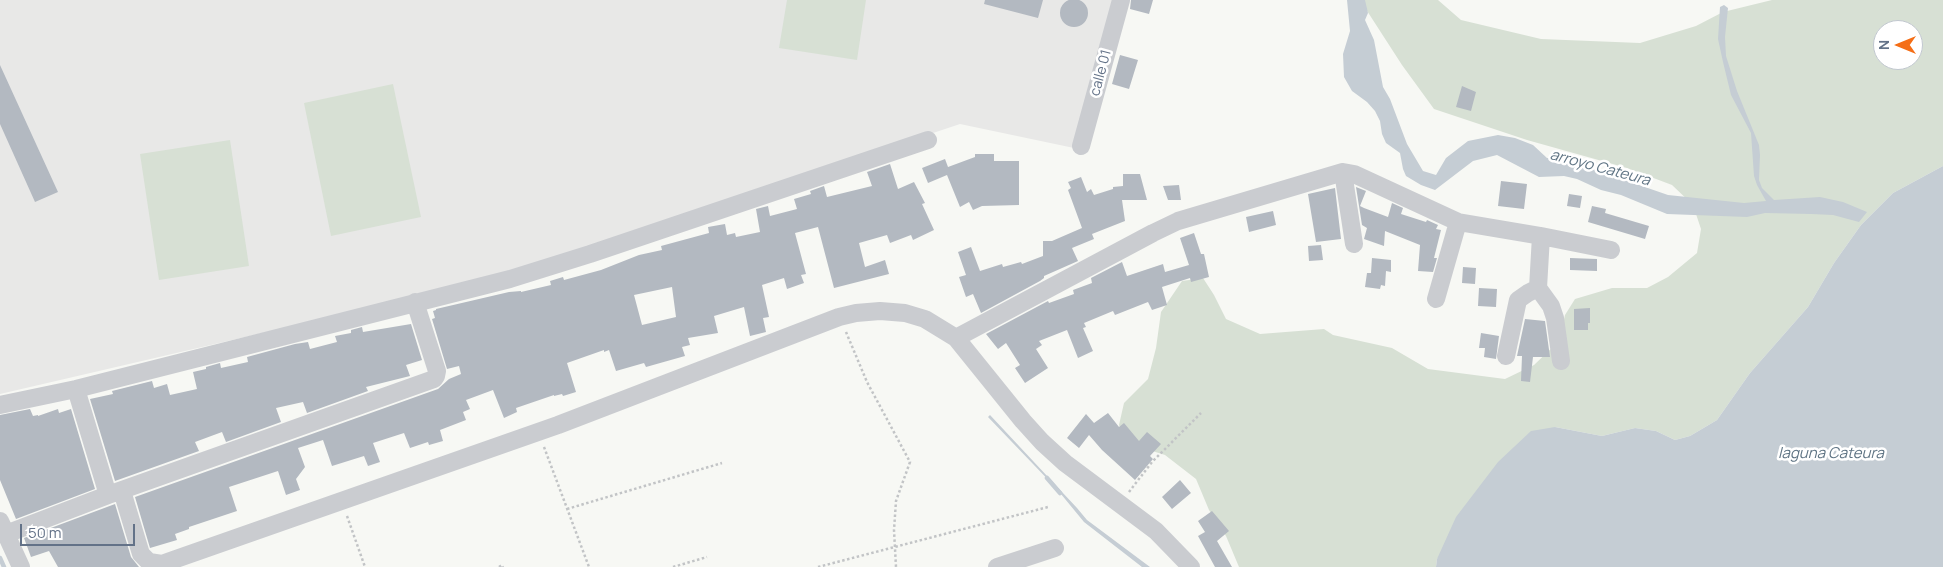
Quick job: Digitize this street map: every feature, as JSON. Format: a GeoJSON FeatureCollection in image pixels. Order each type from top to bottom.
{"type":"FeatureCollection","features":[{"type":"Feature","properties":{"kind":"street","name":"calle 01"},"geometry":{"type":"LineString","coordinates":[[1081,146],[1121,0]]}},
{"type":"Feature","properties":{"kind":"street"},"geometry":{"type":"LineString","coordinates":[[0,405],[76,389],[510,279],[590,254],[928,140]]}},
{"type":"Feature","properties":{"kind":"street"},"geometry":{"type":"LineString","coordinates":[[1343,172],[1354,244]]}},
{"type":"Feature","properties":{"kind":"street"},"geometry":{"type":"LineString","coordinates":[[956,338],[1153,232],[1178,222],[1331,174],[1343,172],[1354,174],[1458,222],[1611,250]]}},
{"type":"Feature","properties":{"kind":"street"},"geometry":{"type":"LineString","coordinates":[[1436,298],[1458,222]]}},
{"type":"Feature","properties":{"kind":"street"},"geometry":{"type":"LineString","coordinates":[[1540,236],[1538,288],[1551,306],[1555,318],[1561,361]]}},
{"type":"Feature","properties":{"kind":"street"},"geometry":{"type":"LineString","coordinates":[[1506,356],[1518,300],[1538,288]]}},
{"type":"Feature","properties":{"kind":"street"},"geometry":{"type":"LineString","coordinates":[[21,567],[3,528],[115,493],[434,379],[437,371],[415,302]]}},
{"type":"Feature","properties":{"kind":"street"},"geometry":{"type":"LineString","coordinates":[[76,389],[115,493],[141,554],[149,562],[162,564],[172,563],[538,432],[839,317],[856,313],[905,313],[925,319],[956,338],[1042,442],[1065,463],[1156,531],[1191,567]]}},
{"type":"Feature","properties":{"kind":"street"},"geometry":{"type":"LineString","coordinates":[[997,567],[1055,548]]}},
{"type":"Feature","properties":{"kind":"path"},"geometry":{"type":"LineString","coordinates":[[839,317],[868,382],[910,462],[896,501],[896,567]]}},
{"type":"Feature","properties":{"kind":"path"},"geometry":{"type":"LineString","coordinates":[[1120,503],[1152,462],[1201,412]]}},
{"type":"Feature","properties":{"kind":"path"},"geometry":{"type":"LineString","coordinates":[[538,432],[589,567]]}},
{"type":"Feature","properties":{"kind":"path"},"geometry":{"type":"LineString","coordinates":[[567,509],[722,463]]}},
{"type":"Feature","properties":{"kind":"path"},"geometry":{"type":"LineString","coordinates":[[342,501],[365,567]]}},
{"type":"Feature","properties":{"kind":"path"},"geometry":{"type":"LineString","coordinates":[[818,567],[1048,507]]}},
{"type":"Feature","properties":{"kind":"path"},"geometry":{"type":"LineString","coordinates":[[673,567],[707,557]]}},
{"type":"Feature","properties":{"kind":"path"},"geometry":{"type":"LineString","coordinates":[[499,567],[503,567]]}},
{"type":"Feature","properties":{"kind":"shaded area"},"geometry":{"type":"Polygon","coordinates":[[[0,0],[1115,0],[1074,148],[960,124],[499,278],[0,394],[0,0]]]}},
{"type":"Feature","properties":{"kind":"shaded area"},"geometry":{"type":"Polygon","coordinates":[[[787,0],[866,0],[857,60],[779,48],[787,0]]]}},
{"type":"Feature","properties":{"kind":"shaded area"},"geometry":{"type":"Polygon","coordinates":[[[1360,0],[1438,0],[1461,20],[1541,39],[1640,43],[1696,26],[1723,12],[1772,0],[1943,0],[1943,166],[1893,193],[1861,225],[1834,263],[1808,307],[1750,373],[1717,420],[1690,436],[1675,440],[1656,431],[1635,428],[1602,436],[1555,427],[1437,559],[1436,567],[1239,567],[1226,536],[1209,510],[1196,479],[1165,455],[1127,443],[1119,425],[1124,403],[1148,379],[1156,348],[1161,312],[1182,281],[1203,278],[1226,319],[1260,334],[1324,329],[1333,335],[1392,348],[1428,369],[1505,379],[1534,365],[1559,341],[1565,315],[1575,299],[1612,288],[1647,288],[1668,277],[1697,253],[1701,229],[1693,205],[1672,185],[1627,168],[1527,140],[1434,109],[1402,65],[1360,0]]]}},
{"type":"Feature","properties":{"kind":"shaded area"},"geometry":{"type":"Polygon","coordinates":[[[393,84],[421,217],[331,236],[304,103],[393,84]]]}},
{"type":"Feature","properties":{"kind":"shaded area"},"geometry":{"type":"Polygon","coordinates":[[[230,140],[249,266],[159,280],[140,154],[230,140]]]}},
{"type":"Feature","properties":{"kind":"water"},"geometry":{"type":"Polygon","coordinates":[[[1347,0],[1365,0],[1368,13],[1365,20],[1374,40],[1383,87],[1390,99],[1407,144],[1423,171],[1436,175],[1446,158],[1468,141],[1498,135],[1515,138],[1533,145],[1547,158],[1578,161],[1584,166],[1668,195],[1744,203],[1766,201],[1754,176],[1751,133],[1731,95],[1718,39],[1720,7],[1724,5],[1728,8],[1725,37],[1726,56],[1737,91],[1759,145],[1759,180],[1762,188],[1774,200],[1820,197],[1843,202],[1867,212],[1859,222],[1833,215],[1811,214],[1765,213],[1747,217],[1667,214],[1621,195],[1601,190],[1577,179],[1564,176],[1539,177],[1497,155],[1473,161],[1435,190],[1421,185],[1406,176],[1400,153],[1386,143],[1375,111],[1367,102],[1352,91],[1344,77],[1343,54],[1350,31],[1347,0]]]}},
{"type":"Feature","properties":{"kind":"water","name":"laguna Cateura"},"geometry":{"type":"Polygon","coordinates":[[[1943,166],[1943,567],[1436,567],[1437,559],[1456,517],[1498,462],[1531,431],[1555,427],[1602,436],[1635,428],[1656,431],[1675,440],[1690,436],[1717,420],[1750,373],[1808,307],[1834,263],[1861,225],[1893,193],[1943,166]]]}},
{"type":"Feature","properties":{"kind":"water"},"geometry":{"type":"Polygon","coordinates":[[[990,415],[1087,520],[1150,567],[1142,567],[1084,522],[1056,488],[988,417],[990,415]]]}},
{"type":"Feature","properties":{"kind":"building"},"geometry":{"type":"Polygon","coordinates":[[[1074,-1],[1084,3],[1088,13],[1084,23],[1074,27],[1064,23],[1060,13],[1064,3],[1074,-1]]]}},
{"type":"Feature","properties":{"kind":"building"},"geometry":{"type":"Polygon","coordinates":[[[985,0],[1043,0],[1038,18],[984,4],[985,0]]]}},
{"type":"Feature","properties":{"kind":"building"},"geometry":{"type":"Polygon","coordinates":[[[1131,0],[1153,0],[1149,14],[1130,9],[1131,0]]]}},
{"type":"Feature","properties":{"kind":"building"},"geometry":{"type":"Polygon","coordinates":[[[1120,55],[1138,60],[1129,89],[1112,84],[1120,55]]]}},
{"type":"Feature","properties":{"kind":"building"},"geometry":{"type":"Polygon","coordinates":[[[0,65],[58,192],[35,202],[0,124],[0,65]]]}},
{"type":"Feature","properties":{"kind":"building"},"geometry":{"type":"Polygon","coordinates":[[[1462,86],[1476,92],[1471,111],[1456,107],[1462,86]]]}},
{"type":"Feature","properties":{"kind":"building"},"geometry":{"type":"Polygon","coordinates":[[[975,154],[994,154],[994,161],[1019,161],[1019,205],[982,206],[973,210],[969,202],[960,207],[947,175],[928,183],[922,168],[945,159],[948,167],[975,157],[975,154]]]}},
{"type":"Feature","properties":{"kind":"building"},"geometry":{"type":"Polygon","coordinates":[[[890,164],[898,189],[914,182],[925,203],[922,204],[934,230],[913,240],[911,235],[890,243],[887,235],[859,243],[865,267],[885,260],[889,274],[834,288],[818,227],[795,233],[806,274],[801,275],[804,283],[787,289],[784,278],[762,285],[769,317],[763,318],[766,332],[750,336],[744,307],[714,316],[718,333],[688,338],[690,345],[682,347],[685,356],[646,367],[644,363],[616,371],[609,350],[604,352],[604,350],[567,363],[576,392],[563,396],[562,394],[554,395],[516,408],[517,412],[504,418],[493,390],[466,400],[470,409],[463,412],[466,420],[440,430],[443,441],[429,445],[428,442],[410,448],[404,433],[373,443],[380,462],[368,466],[364,456],[332,466],[323,440],[298,448],[305,467],[296,479],[300,490],[286,495],[278,471],[229,487],[237,511],[189,527],[189,529],[175,534],[177,540],[150,548],[135,497],[438,389],[449,379],[461,374],[459,366],[447,369],[432,319],[435,318],[433,311],[436,309],[509,292],[521,292],[551,285],[550,281],[563,277],[564,280],[601,270],[639,255],[662,250],[661,246],[709,233],[708,227],[725,224],[727,235],[735,233],[736,237],[760,232],[756,209],[768,206],[770,216],[797,209],[794,199],[811,194],[810,191],[824,186],[827,197],[872,186],[867,172],[890,164]],[[672,287],[634,295],[642,325],[676,317],[672,287]]]}},
{"type":"Feature","properties":{"kind":"building"},"geometry":{"type":"Polygon","coordinates":[[[1123,174],[1140,174],[1147,200],[1122,200],[1125,221],[1092,234],[1094,239],[1072,248],[1078,261],[1044,276],[1040,281],[981,313],[973,294],[966,297],[959,277],[966,275],[958,252],[971,247],[980,271],[1002,264],[1003,267],[1021,262],[1022,264],[1043,256],[1043,241],[1052,241],[1082,228],[1068,190],[1071,188],[1068,182],[1081,177],[1087,192],[1091,189],[1094,195],[1113,189],[1113,187],[1123,186],[1123,174]]]}},
{"type":"Feature","properties":{"kind":"building"},"geometry":{"type":"Polygon","coordinates":[[[1501,181],[1527,184],[1524,209],[1498,206],[1501,181]]]}},
{"type":"Feature","properties":{"kind":"building"},"geometry":{"type":"Polygon","coordinates":[[[1179,185],[1181,200],[1168,200],[1163,186],[1179,185]]]}},
{"type":"Feature","properties":{"kind":"building"},"geometry":{"type":"Polygon","coordinates":[[[1356,187],[1366,191],[1360,206],[1364,208],[1388,217],[1392,203],[1403,208],[1401,214],[1426,222],[1427,220],[1438,225],[1436,229],[1441,230],[1434,258],[1437,258],[1433,272],[1418,271],[1420,245],[1385,231],[1384,246],[1364,239],[1367,228],[1362,225],[1356,187]]]}},
{"type":"Feature","properties":{"kind":"building"},"geometry":{"type":"Polygon","coordinates":[[[1335,188],[1341,239],[1316,242],[1308,194],[1335,188]]]}},
{"type":"Feature","properties":{"kind":"building"},"geometry":{"type":"Polygon","coordinates":[[[1569,194],[1582,196],[1580,208],[1567,206],[1569,194]]]}},
{"type":"Feature","properties":{"kind":"building"},"geometry":{"type":"Polygon","coordinates":[[[1592,206],[1606,209],[1605,213],[1649,226],[1645,239],[1588,222],[1592,206]]]}},
{"type":"Feature","properties":{"kind":"building"},"geometry":{"type":"Polygon","coordinates":[[[1273,211],[1276,225],[1249,232],[1246,217],[1273,211]]]}},
{"type":"Feature","properties":{"kind":"building"},"geometry":{"type":"Polygon","coordinates":[[[1194,233],[1201,254],[1204,254],[1209,277],[1191,282],[1190,278],[1162,287],[1167,305],[1152,310],[1148,302],[1115,315],[1113,311],[1084,323],[1086,327],[1083,328],[1093,351],[1078,358],[1067,330],[1039,341],[1042,345],[1036,349],[1048,368],[1025,383],[1015,368],[1020,365],[1006,343],[998,349],[986,334],[1048,301],[1049,303],[1074,294],[1073,290],[1092,283],[1091,278],[1122,262],[1127,276],[1163,264],[1165,272],[1189,265],[1180,238],[1194,233]]]}},
{"type":"Feature","properties":{"kind":"building"},"geometry":{"type":"Polygon","coordinates":[[[1321,245],[1323,260],[1309,261],[1308,246],[1321,245]]]}},
{"type":"Feature","properties":{"kind":"building"},"geometry":{"type":"Polygon","coordinates":[[[1372,258],[1391,260],[1391,272],[1386,271],[1385,286],[1381,285],[1380,289],[1365,287],[1367,273],[1371,273],[1372,258]]]}},
{"type":"Feature","properties":{"kind":"building"},"geometry":{"type":"Polygon","coordinates":[[[1570,258],[1597,259],[1597,271],[1570,270],[1570,258]]]}},
{"type":"Feature","properties":{"kind":"building"},"geometry":{"type":"Polygon","coordinates":[[[1463,267],[1476,268],[1475,284],[1462,283],[1463,267]]]}},
{"type":"Feature","properties":{"kind":"building"},"geometry":{"type":"Polygon","coordinates":[[[1479,288],[1497,289],[1496,307],[1478,306],[1479,288]]]}},
{"type":"Feature","properties":{"kind":"building"},"geometry":{"type":"Polygon","coordinates":[[[1590,308],[1588,330],[1574,330],[1574,309],[1590,308]]]}},
{"type":"Feature","properties":{"kind":"building"},"geometry":{"type":"Polygon","coordinates":[[[1525,319],[1545,321],[1550,357],[1533,357],[1530,382],[1521,381],[1522,356],[1517,356],[1525,319]]]}},
{"type":"Feature","properties":{"kind":"building"},"geometry":{"type":"Polygon","coordinates":[[[411,324],[422,360],[406,365],[410,376],[366,387],[368,391],[307,413],[303,402],[276,408],[281,422],[226,442],[222,432],[195,442],[199,451],[115,481],[90,399],[113,394],[112,391],[152,381],[154,388],[167,384],[170,395],[197,389],[193,372],[206,369],[206,367],[220,363],[221,368],[248,362],[247,357],[295,344],[308,342],[310,349],[337,342],[335,336],[351,333],[351,330],[362,327],[363,332],[411,324]]]}},
{"type":"Feature","properties":{"kind":"building"},"geometry":{"type":"Polygon","coordinates":[[[1481,333],[1499,336],[1496,359],[1484,357],[1485,348],[1479,348],[1481,333]]]}},
{"type":"Feature","properties":{"kind":"building"},"geometry":{"type":"Polygon","coordinates":[[[30,409],[33,416],[38,416],[58,409],[59,413],[71,409],[95,489],[16,519],[0,480],[0,415],[30,409]]]}},
{"type":"Feature","properties":{"kind":"building"},"geometry":{"type":"Polygon","coordinates":[[[1108,413],[1119,427],[1124,423],[1139,441],[1147,432],[1161,444],[1150,456],[1153,459],[1135,480],[1102,450],[1089,435],[1079,448],[1067,438],[1086,414],[1094,423],[1108,413]]]}},
{"type":"Feature","properties":{"kind":"building"},"geometry":{"type":"Polygon","coordinates":[[[1180,480],[1191,493],[1172,509],[1162,497],[1180,480]]]}},
{"type":"Feature","properties":{"kind":"building"},"geometry":{"type":"Polygon","coordinates":[[[115,504],[131,557],[139,567],[58,567],[49,551],[31,557],[24,538],[115,504]]]}},
{"type":"Feature","properties":{"kind":"building"},"geometry":{"type":"Polygon","coordinates":[[[1212,511],[1229,531],[1217,541],[1232,567],[1215,567],[1198,536],[1205,532],[1198,521],[1212,511]]]}},
{"type":"Feature","properties":{"kind":"waterway"},"geometry":{"type":"LineString","coordinates":[[1047,478],[1060,493]]}},
{"type":"Feature","properties":{"kind":"waterway"},"geometry":{"type":"LineString","coordinates":[[0,558],[4,567]]}},
{"type":"Feature","properties":{"kind":"water label","name":"arroyo Cateura"},"geometry":{"type":"Point","coordinates":[1600,168]}}]}
